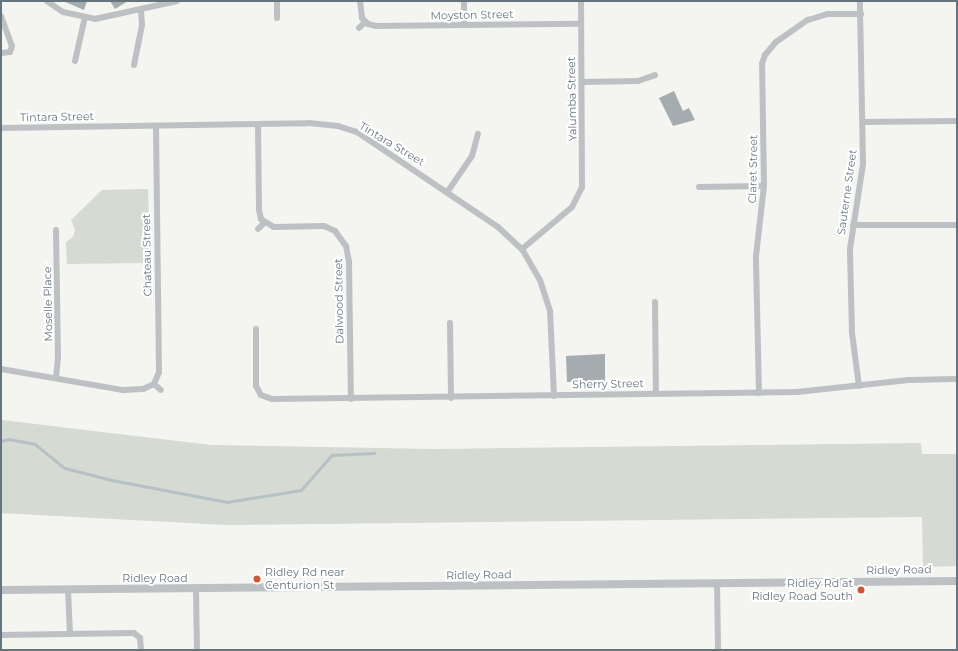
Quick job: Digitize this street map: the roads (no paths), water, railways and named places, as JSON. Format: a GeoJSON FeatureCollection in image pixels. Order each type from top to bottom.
{"type":"FeatureCollection","features":[{"type":"Feature","properties":{"kind":"street"},"geometry":{"type":"LineString","coordinates":[[47,1],[63,12],[85,17],[102,18],[176,1]]}},
{"type":"Feature","properties":{"kind":"street"},"geometry":{"type":"LineString","coordinates":[[277,1],[277,18]]}},
{"type":"Feature","properties":{"kind":"street"},"geometry":{"type":"LineString","coordinates":[[359,28],[365,22],[361,14],[360,1]]}},
{"type":"Feature","properties":{"kind":"street"},"geometry":{"type":"LineString","coordinates":[[464,1],[464,25]]}},
{"type":"Feature","properties":{"kind":"street","name":"Yalumba Street"},"geometry":{"type":"LineString","coordinates":[[522,249],[567,212],[579,196],[583,169],[581,1]]}},
{"type":"Feature","properties":{"kind":"street","name":"Sauterne Street"},"geometry":{"type":"LineString","coordinates":[[859,386],[851,314],[850,249],[852,224],[863,164],[860,1]]}},
{"type":"Feature","properties":{"kind":"street"},"geometry":{"type":"LineString","coordinates":[[134,64],[142,25],[141,10]]}},
{"type":"Feature","properties":{"kind":"street","name":"Claret Street"},"geometry":{"type":"LineString","coordinates":[[759,393],[756,256],[764,186],[762,75],[765,55],[776,42],[818,16],[861,14]]}},
{"type":"Feature","properties":{"kind":"street"},"geometry":{"type":"LineString","coordinates":[[1,16],[12,46],[10,52],[1,53]]}},
{"type":"Feature","properties":{"kind":"street"},"geometry":{"type":"LineString","coordinates":[[75,61],[85,17]]}},
{"type":"Feature","properties":{"kind":"street","name":"Moyston Street"},"geometry":{"type":"LineString","coordinates":[[365,22],[376,26],[581,24]]}},
{"type":"Feature","properties":{"kind":"street"},"geometry":{"type":"LineString","coordinates":[[582,82],[638,82],[655,75]]}},
{"type":"Feature","properties":{"kind":"street"},"geometry":{"type":"LineString","coordinates":[[863,122],[957,121]]}},
{"type":"Feature","properties":{"kind":"street","name":"Tintara Street"},"geometry":{"type":"LineString","coordinates":[[1,128],[323,123],[357,132],[448,191],[498,227],[522,249],[540,280],[550,311],[554,396]]}},
{"type":"Feature","properties":{"kind":"street"},"geometry":{"type":"LineString","coordinates":[[258,124],[259,210],[264,223],[258,229]]}},
{"type":"Feature","properties":{"kind":"street","name":"Chateau Street"},"geometry":{"type":"LineString","coordinates":[[154,384],[159,372],[156,126]]}},
{"type":"Feature","properties":{"kind":"street"},"geometry":{"type":"LineString","coordinates":[[448,191],[472,156],[478,134]]}},
{"type":"Feature","properties":{"kind":"street"},"geometry":{"type":"LineString","coordinates":[[699,187],[764,186]]}},
{"type":"Feature","properties":{"kind":"street"},"geometry":{"type":"LineString","coordinates":[[579,196],[586,198]]}},
{"type":"Feature","properties":{"kind":"street","name":"Dalwood Street"},"geometry":{"type":"LineString","coordinates":[[264,223],[274,227],[324,226],[335,231],[344,241],[349,262],[351,399]]}},
{"type":"Feature","properties":{"kind":"street"},"geometry":{"type":"LineString","coordinates":[[852,224],[957,225]]}},
{"type":"Feature","properties":{"kind":"street","name":"Moselle Place"},"geometry":{"type":"LineString","coordinates":[[56,230],[58,358],[56,377]]}},
{"type":"Feature","properties":{"kind":"street"},"geometry":{"type":"LineString","coordinates":[[655,302],[656,393]]}},
{"type":"Feature","properties":{"kind":"street"},"geometry":{"type":"LineString","coordinates":[[450,323],[451,398]]}},
{"type":"Feature","properties":{"kind":"street"},"geometry":{"type":"LineString","coordinates":[[255,401],[261,395],[256,380],[256,329]]}},
{"type":"Feature","properties":{"kind":"street"},"geometry":{"type":"LineString","coordinates":[[1,369],[56,377],[123,390],[144,389],[154,384],[161,390]]}},
{"type":"Feature","properties":{"kind":"street","name":"Sherry Street"},"geometry":{"type":"LineString","coordinates":[[261,395],[272,399],[351,399],[656,393],[759,393],[820,391],[914,380],[957,379]]}},
{"type":"Feature","properties":{"kind":"street","name":"Ridley Road"},"geometry":{"type":"LineString","coordinates":[[1,590],[957,581]]}},
{"type":"Feature","properties":{"kind":"street"},"geometry":{"type":"LineString","coordinates":[[717,583],[718,650]]}},
{"type":"Feature","properties":{"kind":"street"},"geometry":{"type":"LineString","coordinates":[[68,589],[70,634]]}},
{"type":"Feature","properties":{"kind":"street"},"geometry":{"type":"LineString","coordinates":[[196,589],[197,650]]}},
{"type":"Feature","properties":{"kind":"street"},"geometry":{"type":"LineString","coordinates":[[1,635],[134,633],[140,638],[141,650]]}},
{"type":"Feature","properties":{"kind":"waterway"},"geometry":{"type":"LineString","coordinates":[[1,441],[9,439],[35,444],[65,468],[112,480],[227,502],[301,490],[332,455],[374,453]]}},
{"type":"Feature","properties":{"kind":"place","name":"Ridley Rd near Centurion St"},"geometry":{"type":"Point","coordinates":[257,579]}},
{"type":"Feature","properties":{"kind":"place","name":"Ridley Rd at Ridley Road South"},"geometry":{"type":"Point","coordinates":[861,590]}}]}
